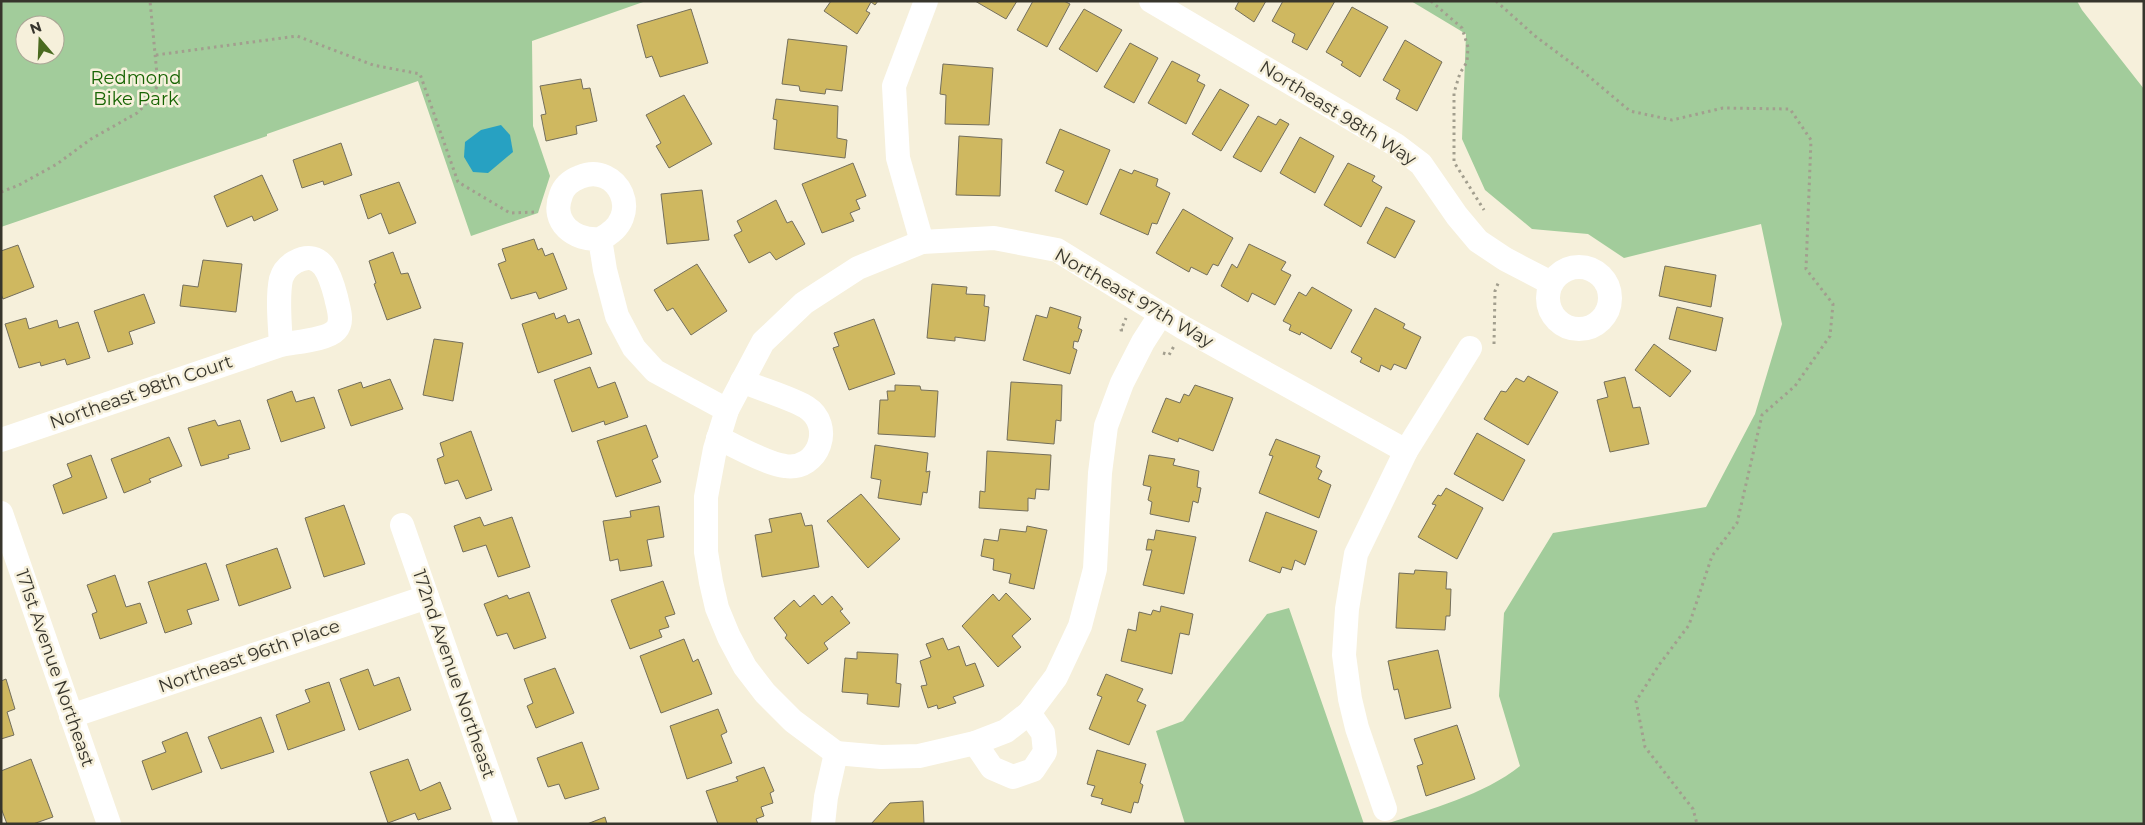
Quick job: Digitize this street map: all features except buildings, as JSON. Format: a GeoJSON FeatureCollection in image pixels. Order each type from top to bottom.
{"type":"FeatureCollection","features":[{"type":"Feature","properties":{"kind":"street"},"geometry":{"type":"LineString","coordinates":[[922,242],[898,158],[894,86],[926,1]]}},
{"type":"Feature","properties":{"kind":"street","name":"Northeast 98th Way"},"geometry":{"type":"LineString","coordinates":[[1151,1],[1396,145],[1421,164],[1457,216],[1478,241],[1505,259],[1551,283]]}},
{"type":"Feature","properties":{"kind":"street"},"geometry":{"type":"LineString","coordinates":[[594,174],[604,176],[613,181],[620,189],[624,198],[623,219],[618,228],[600,239],[580,238],[571,233],[564,225],[559,210],[561,195],[566,186],[574,179],[583,175],[594,174]]}},
{"type":"Feature","properties":{"kind":"street","name":"Northeast 97th Way"},"geometry":{"type":"LineString","coordinates":[[836,753],[793,721],[765,693],[745,666],[729,637],[717,608],[706,552],[706,498],[718,438],[727,410],[763,342],[804,303],[858,268],[922,242],[994,238],[1057,250],[1161,314],[1406,451]]}},
{"type":"Feature","properties":{"kind":"street"},"geometry":{"type":"LineString","coordinates":[[600,239],[605,270],[617,316],[634,348],[655,372],[727,410]]}},
{"type":"Feature","properties":{"kind":"street"},"geometry":{"type":"LineString","coordinates":[[823,824],[826,797],[836,753],[880,757],[919,756],[975,743],[1006,731],[1029,713],[1056,677],[1080,626],[1094,569],[1100,473],[1106,426],[1122,383],[1143,342],[1161,314]]}},
{"type":"Feature","properties":{"kind":"street","name":"Northeast 98th Court"},"geometry":{"type":"LineString","coordinates":[[1,440],[281,345]]}},
{"type":"Feature","properties":{"kind":"street"},"geometry":{"type":"LineString","coordinates":[[1385,809],[1357,728],[1350,699],[1344,655],[1346,618],[1356,554],[1406,451],[1470,348]]}},
{"type":"Feature","properties":{"kind":"street"},"geometry":{"type":"LineString","coordinates":[[718,438],[784,466],[802,464],[815,454],[820,446],[821,428],[818,420],[805,407],[742,382]]}},
{"type":"Feature","properties":{"kind":"street","name":"171st Avenue Northeast"},"geometry":{"type":"LineString","coordinates":[[1,513],[108,824]]}},
{"type":"Feature","properties":{"kind":"street","name":"172nd Avenue Northeast"},"geometry":{"type":"LineString","coordinates":[[402,525],[506,824]]}},
{"type":"Feature","properties":{"kind":"street","name":"Northeast 96th Place"},"geometry":{"type":"LineString","coordinates":[[71,716],[427,596]]}},
{"type":"Feature","properties":{"kind":"street"},"geometry":{"type":"LineString","coordinates":[[975,743],[992,768],[1013,777],[1033,770],[1045,752],[1043,733],[1029,713]]}},
{"type":"Feature","properties":{"kind":"path"},"geometry":{"type":"LineString","coordinates":[[1,192],[19,185],[57,164],[91,139],[137,113],[149,101],[158,85],[150,1]]}},
{"type":"Feature","properties":{"kind":"path"},"geometry":{"type":"LineString","coordinates":[[1432,1],[1462,28],[1468,47],[1467,62],[1460,73],[1454,94],[1454,162],[1485,212]]}},
{"type":"Feature","properties":{"kind":"path"},"geometry":{"type":"LineString","coordinates":[[1496,1],[1535,36],[1586,74],[1630,111],[1672,120],[1722,108],[1790,109],[1811,140],[1806,269],[1832,304],[1830,336],[1795,386],[1762,415],[1737,522],[1712,556],[1689,625],[1659,665],[1636,701],[1645,747],[1694,810],[1697,824]]}},
{"type":"Feature","properties":{"kind":"path"},"geometry":{"type":"LineString","coordinates":[[156,55],[297,36],[373,66],[420,74],[458,182],[510,213],[559,210]]}},
{"type":"Feature","properties":{"kind":"path"},"geometry":{"type":"LineString","coordinates":[[1494,346],[1495,291],[1499,280]]}},
{"type":"Feature","properties":{"kind":"green space","name":"Redmond Bike Park"},"geometry":{"type":"Polygon","coordinates":[[[1,1],[646,1],[532,41],[533,126],[550,176],[538,213],[471,236],[418,81],[267,134],[267,136],[1,227],[1,1]]]}},
{"type":"Feature","properties":{"kind":"green space"},"geometry":{"type":"Polygon","coordinates":[[[1411,1],[2077,1],[2144,89],[2144,824],[1386,824],[1473,793],[1506,776],[1520,766],[1499,696],[1504,613],[1553,533],[1706,507],[1755,414],[1782,324],[1761,224],[1624,258],[1588,234],[1532,229],[1485,190],[1462,139],[1466,34],[1411,1]]]}},
{"type":"Feature","properties":{"kind":"green space"},"geometry":{"type":"Polygon","coordinates":[[[1289,608],[1364,824],[1185,824],[1156,731],[1183,721],[1267,614],[1289,608]]]}},
{"type":"Feature","properties":{"kind":"water"},"geometry":{"type":"Polygon","coordinates":[[[501,125],[510,135],[513,152],[488,173],[473,172],[464,157],[465,142],[481,130],[501,125]]]}}]}
